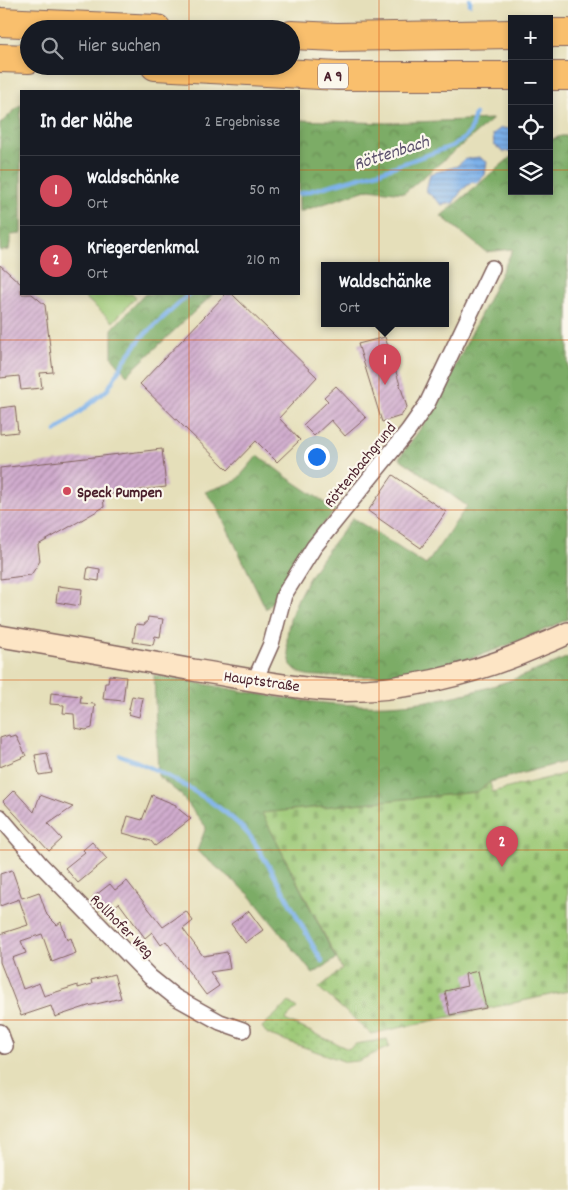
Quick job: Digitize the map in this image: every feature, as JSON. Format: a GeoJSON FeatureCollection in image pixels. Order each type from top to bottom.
{"type":"FeatureCollection","features":[{"type":"Feature","properties":{"kind":"highway"},"geometry":{"type":"LineString","coordinates":[[0,22],[20,23]]}},
{"type":"Feature","properties":{"kind":"highway"},"geometry":{"type":"LineString","coordinates":[[553,33],[568,33]]}},
{"type":"Feature","properties":{"kind":"highway"},"geometry":{"type":"LineString","coordinates":[[300,35],[337,37],[508,34]]}},
{"type":"Feature","properties":{"kind":"highway"},"geometry":{"type":"LineString","coordinates":[[0,58],[20,59]]}},
{"type":"Feature","properties":{"kind":"highway","name":"A 9"},"geometry":{"type":"LineString","coordinates":[[300,74],[338,76],[508,76]]}},
{"type":"Feature","properties":{"kind":"highway"},"geometry":{"type":"LineString","coordinates":[[553,76],[568,76]]}},
{"type":"Feature","properties":{"kind":"main road","name":"Hauptstraße"},"geometry":{"type":"LineString","coordinates":[[0,636],[255,680],[328,690],[357,690],[452,676],[488,666],[568,633]]}},
{"type":"Feature","properties":{"kind":"street","name":"Röttenbachgrund"},"geometry":{"type":"LineString","coordinates":[[255,680],[270,644],[284,595],[314,547],[408,431],[427,404],[492,268]]}},
{"type":"Feature","properties":{"kind":"street","name":"Rollhofer Weg"},"geometry":{"type":"LineString","coordinates":[[0,817],[41,865],[150,977],[175,997],[220,1022],[243,1030]]}},
{"type":"Feature","properties":{"kind":"green space"},"geometry":{"type":"Polygon","coordinates":[[[20,105],[20,234],[11,235],[9,250],[0,251],[0,124],[20,105]]]}},
{"type":"Feature","properties":{"kind":"green space"},"geometry":{"type":"Polygon","coordinates":[[[493,119],[404,193],[369,189],[300,212],[300,120],[386,123],[493,119]]]}},
{"type":"Feature","properties":{"kind":"green space"},"geometry":{"type":"Polygon","coordinates":[[[568,136],[568,619],[514,643],[458,662],[429,669],[371,676],[316,676],[301,673],[291,665],[287,648],[293,609],[310,576],[353,518],[426,565],[467,506],[399,458],[432,413],[513,249],[486,252],[441,216],[508,159],[508,195],[553,195],[553,139],[568,136]]]}},
{"type":"Feature","properties":{"kind":"green space"},"geometry":{"type":"Polygon","coordinates":[[[82,295],[134,295],[136,297],[113,322],[82,295]]]}},
{"type":"Feature","properties":{"kind":"green space"},"geometry":{"type":"Polygon","coordinates":[[[144,295],[212,295],[127,375],[112,357],[112,329],[144,295]]]}},
{"type":"Feature","properties":{"kind":"green space"},"geometry":{"type":"Polygon","coordinates":[[[258,455],[288,478],[336,510],[301,549],[277,596],[266,609],[216,505],[205,492],[236,481],[258,455]]]}},
{"type":"Feature","properties":{"kind":"green space"},"geometry":{"type":"Polygon","coordinates":[[[568,657],[568,761],[490,782],[477,792],[262,813],[336,959],[313,974],[249,894],[197,851],[206,827],[181,795],[158,776],[154,675],[300,700],[359,705],[388,705],[435,700],[480,690],[525,675],[568,657]]]}},
{"type":"Feature","properties":{"kind":"green space"},"geometry":{"type":"Polygon","coordinates":[[[568,773],[568,991],[371,1034],[319,988],[342,969],[262,813],[477,792],[490,782],[492,792],[568,773]]]}},
{"type":"Feature","properties":{"kind":"green space"},"geometry":{"type":"Polygon","coordinates":[[[289,1002],[297,1008],[285,1020],[348,1049],[356,1044],[387,1039],[389,1047],[358,1061],[346,1062],[267,1034],[262,1027],[289,1002]]]}},
{"type":"Feature","properties":{"kind":"water"},"geometry":{"type":"Polygon","coordinates":[[[501,128],[508,129],[508,152],[504,152],[494,145],[493,134],[501,128]]]}},
{"type":"Feature","properties":{"kind":"water"},"geometry":{"type":"Polygon","coordinates":[[[479,157],[487,162],[485,175],[476,183],[472,182],[462,190],[453,203],[442,205],[426,191],[430,174],[457,166],[465,159],[479,157]]]}},
{"type":"Feature","properties":{"kind":"building"},"geometry":{"type":"Polygon","coordinates":[[[0,265],[20,283],[20,295],[33,295],[45,305],[53,372],[40,373],[42,388],[21,390],[19,376],[0,378],[0,265]]]}},
{"type":"Feature","properties":{"kind":"building"},"geometry":{"type":"Polygon","coordinates":[[[225,295],[233,295],[317,377],[279,418],[300,440],[277,462],[256,441],[228,470],[140,384],[225,295]]]}},
{"type":"Feature","properties":{"kind":"building"},"geometry":{"type":"Polygon","coordinates":[[[385,337],[407,407],[401,416],[382,422],[358,344],[385,337]]]}},
{"type":"Feature","properties":{"kind":"building"},"geometry":{"type":"Polygon","coordinates":[[[336,386],[366,418],[345,436],[331,420],[314,436],[303,425],[328,401],[324,397],[336,386]]]}},
{"type":"Feature","properties":{"kind":"building"},"geometry":{"type":"Polygon","coordinates":[[[15,406],[18,432],[0,434],[0,408],[15,406]]]}},
{"type":"Feature","properties":{"kind":"building","name":"Speck Pumpen"},"geometry":{"type":"Polygon","coordinates":[[[162,449],[166,487],[103,495],[104,507],[38,545],[40,561],[31,575],[0,579],[0,468],[162,449]]]}},
{"type":"Feature","properties":{"kind":"building"},"geometry":{"type":"Polygon","coordinates":[[[393,475],[446,512],[421,548],[368,511],[393,475]]]}},
{"type":"Feature","properties":{"kind":"building"},"geometry":{"type":"Polygon","coordinates":[[[88,567],[100,569],[99,581],[86,579],[88,567]]]}},
{"type":"Feature","properties":{"kind":"building"},"geometry":{"type":"Polygon","coordinates":[[[58,586],[82,589],[80,606],[56,602],[58,586]]]}},
{"type":"Feature","properties":{"kind":"building"},"geometry":{"type":"Polygon","coordinates":[[[148,617],[163,619],[160,637],[155,636],[153,645],[133,642],[136,624],[144,625],[147,623],[148,617]]]}},
{"type":"Feature","properties":{"kind":"building"},"geometry":{"type":"Polygon","coordinates":[[[109,675],[126,677],[123,701],[103,699],[105,683],[108,683],[109,675]]]}},
{"type":"Feature","properties":{"kind":"building"},"geometry":{"type":"Polygon","coordinates":[[[51,693],[81,696],[80,703],[95,704],[92,728],[86,730],[75,728],[74,714],[63,713],[64,705],[50,704],[51,693]]]}},
{"type":"Feature","properties":{"kind":"building"},"geometry":{"type":"Polygon","coordinates":[[[132,696],[143,698],[139,717],[128,714],[132,696]]]}},
{"type":"Feature","properties":{"kind":"building"},"geometry":{"type":"Polygon","coordinates":[[[9,735],[10,737],[16,735],[26,756],[0,767],[0,738],[9,735]]]}},
{"type":"Feature","properties":{"kind":"building"},"geometry":{"type":"Polygon","coordinates":[[[47,753],[52,773],[39,775],[35,755],[47,753]]]}},
{"type":"Feature","properties":{"kind":"building"},"geometry":{"type":"Polygon","coordinates":[[[14,790],[34,812],[40,795],[73,807],[48,824],[62,839],[49,851],[3,801],[14,790]]]}},
{"type":"Feature","properties":{"kind":"building"},"geometry":{"type":"Polygon","coordinates":[[[152,795],[176,805],[191,819],[155,846],[151,841],[123,833],[128,816],[142,820],[152,795]]]}},
{"type":"Feature","properties":{"kind":"building"},"geometry":{"type":"Polygon","coordinates":[[[92,842],[107,859],[78,883],[65,868],[85,852],[83,850],[92,842]]]}},
{"type":"Feature","properties":{"kind":"building"},"geometry":{"type":"Polygon","coordinates":[[[12,870],[22,898],[39,892],[47,915],[57,925],[61,922],[67,940],[71,938],[76,953],[52,962],[42,934],[21,941],[26,953],[12,958],[23,989],[39,983],[44,996],[78,985],[78,988],[92,984],[91,980],[114,974],[121,998],[55,1017],[51,1006],[21,1016],[0,962],[0,934],[28,925],[19,899],[0,906],[0,874],[12,870]]]}},
{"type":"Feature","properties":{"kind":"building"},"geometry":{"type":"Polygon","coordinates":[[[127,881],[163,927],[186,911],[193,921],[183,929],[203,956],[227,952],[230,969],[210,972],[219,986],[206,995],[166,941],[161,945],[152,932],[145,938],[119,903],[105,914],[92,898],[110,884],[115,890],[127,881]]]}},
{"type":"Feature","properties":{"kind":"building"},"geometry":{"type":"Polygon","coordinates":[[[249,911],[263,930],[245,943],[231,924],[249,911]]]}},
{"type":"Feature","properties":{"kind":"building"},"geometry":{"type":"Polygon","coordinates":[[[478,971],[486,1008],[450,1015],[445,991],[467,986],[465,974],[478,971]]]}},
{"type":"Feature","properties":{"kind":"waterway","name":"Röttenbach"},"geometry":{"type":"LineString","coordinates":[[300,194],[382,171],[452,146],[470,132],[475,114]]}},
{"type":"Feature","properties":{"kind":"waterway","name":"Röttenbach"},"geometry":{"type":"LineString","coordinates":[[56,431],[108,389],[124,361],[142,337],[188,295]]}},
{"type":"Feature","properties":{"kind":"waterway"},"geometry":{"type":"LineString","coordinates":[[120,755],[153,769],[189,788],[207,799],[237,823],[251,838],[264,858],[322,961]]}},
{"type":"Feature","properties":{"kind":"place","name":"Waldschänke"},"geometry":{"type":"Point","coordinates":[385,385]}},
{"type":"Feature","properties":{"kind":"place","name":"Speck Pumpen"},"geometry":{"type":"Point","coordinates":[67,491]}},
{"type":"Feature","properties":{"kind":"place","name":"Kriegerdenkmal"},"geometry":{"type":"Point","coordinates":[502,867]}}]}
